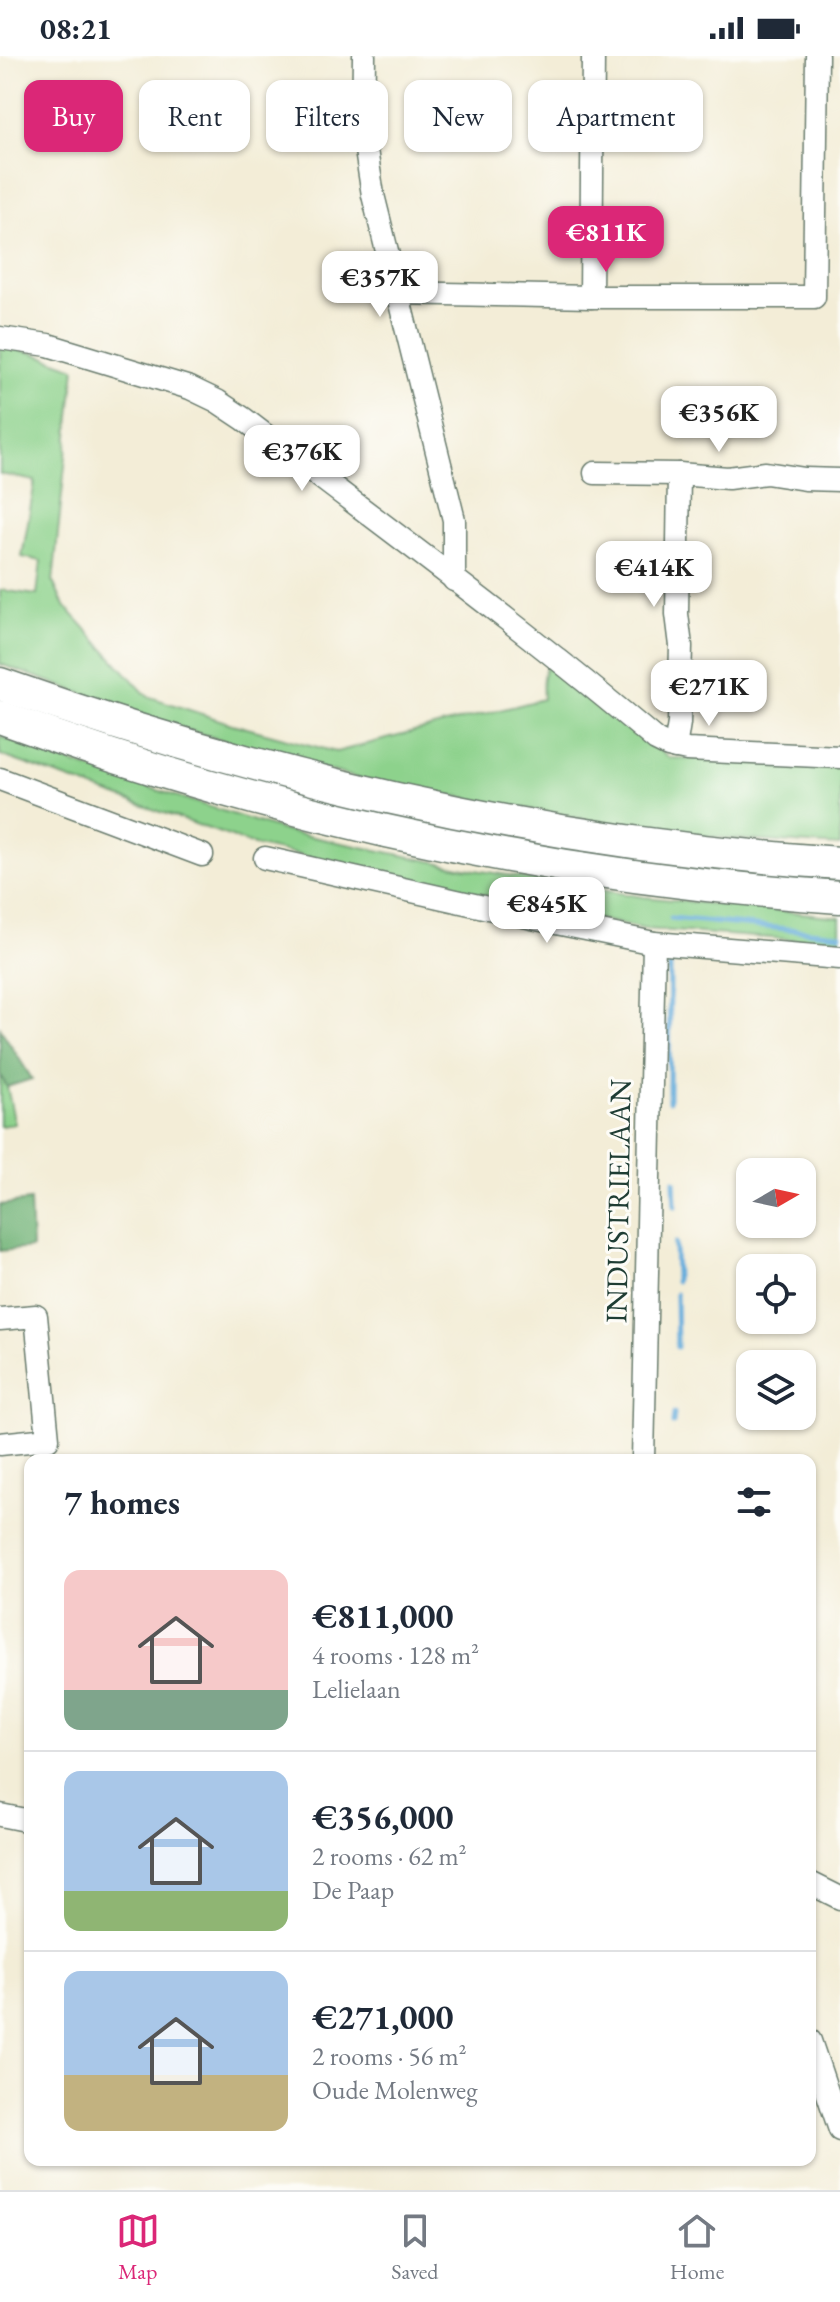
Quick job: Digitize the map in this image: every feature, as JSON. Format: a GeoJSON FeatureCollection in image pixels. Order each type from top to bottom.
{"type":"FeatureCollection","features":[{"type":"Feature","properties":{"kind":"highway"},"geometry":{"type":"LineString","coordinates":[[0,684],[254,764],[436,809],[641,844],[840,863]]}},
{"type":"Feature","properties":{"kind":"highway"},"geometry":{"type":"LineString","coordinates":[[0,717],[183,778],[305,812],[431,841],[635,877],[840,897]]}},
{"type":"Feature","properties":{"kind":"street"},"geometry":{"type":"LineString","coordinates":[[364,56],[363,131],[373,195],[454,520],[454,580]]}},
{"type":"Feature","properties":{"kind":"street"},"geometry":{"type":"LineString","coordinates":[[591,297],[593,56]]}},
{"type":"Feature","properties":{"kind":"street"},"geometry":{"type":"LineString","coordinates":[[396,293],[814,297],[817,56]]}},
{"type":"Feature","properties":{"kind":"street"},"geometry":{"type":"LineString","coordinates":[[0,338],[48,345],[92,357],[190,388],[217,401],[585,680],[656,740],[687,750],[840,757]]}},
{"type":"Feature","properties":{"kind":"street"},"geometry":{"type":"LineString","coordinates":[[595,473],[728,478],[766,473],[840,480]]}},
{"type":"Feature","properties":{"kind":"street"},"geometry":{"type":"LineString","coordinates":[[675,748],[679,723],[681,646],[677,614],[679,474]]}},
{"type":"Feature","properties":{"kind":"street"},"geometry":{"type":"LineString","coordinates":[[0,779],[202,855]]}},
{"type":"Feature","properties":{"kind":"street"},"geometry":{"type":"LineString","coordinates":[[265,858],[654,943],[840,958]]}},
{"type":"Feature","properties":{"kind":"street","name":"INDUSTRIELAAN"},"geometry":{"type":"LineString","coordinates":[[643,1454],[654,943]]}},
{"type":"Feature","properties":{"kind":"street"},"geometry":{"type":"LineString","coordinates":[[0,1319],[36,1316],[48,1439],[0,1444]]}},
{"type":"Feature","properties":{"kind":"street"},"geometry":{"type":"LineString","coordinates":[[0,1815],[24,1820]]}},
{"type":"Feature","properties":{"kind":"street"},"geometry":{"type":"LineString","coordinates":[[816,1886],[840,1898]]}},
{"type":"Feature","properties":{"kind":"street"},"geometry":{"type":"LineString","coordinates":[[816,2059],[840,2130]]}},
{"type":"Feature","properties":{"kind":"green space"},"geometry":{"type":"Polygon","coordinates":[[[0,347],[33,353],[75,368],[53,582],[63,604],[147,696],[232,724],[336,752],[543,699],[544,673],[551,659],[669,758],[840,762],[840,846],[732,839],[629,827],[360,779],[173,726],[0,664],[0,590],[37,595],[41,561],[22,557],[35,481],[0,474],[0,347]]]}},
{"type":"Feature","properties":{"kind":"green space"},"geometry":{"type":"Polygon","coordinates":[[[0,736],[57,758],[288,832],[475,870],[644,897],[840,917],[840,943],[644,929],[257,846],[0,755],[0,736]]]}},
{"type":"Feature","properties":{"kind":"green space"},"geometry":{"type":"Polygon","coordinates":[[[0,1028],[32,1079],[7,1087],[0,1075],[0,1028]]]}},
{"type":"Feature","properties":{"kind":"green space"},"geometry":{"type":"Polygon","coordinates":[[[0,1075],[7,1087],[15,1124],[0,1126],[0,1075]]]}},
{"type":"Feature","properties":{"kind":"green space"},"geometry":{"type":"Polygon","coordinates":[[[30,1201],[32,1248],[0,1251],[0,1205],[30,1201]]]}},
{"type":"Feature","properties":{"kind":"waterway"},"geometry":{"type":"LineString","coordinates":[[671,918],[840,934]]}},
{"type":"Feature","properties":{"kind":"waterway"},"geometry":{"type":"LineString","coordinates":[[669,1101],[670,959]]}},
{"type":"Feature","properties":{"kind":"waterway"},"geometry":{"type":"LineString","coordinates":[[674,1181],[675,1206]]}},
{"type":"Feature","properties":{"kind":"waterway"},"geometry":{"type":"LineString","coordinates":[[675,1243],[676,1281]]}},
{"type":"Feature","properties":{"kind":"waterway"},"geometry":{"type":"LineString","coordinates":[[676,1294],[677,1347]]}},
{"type":"Feature","properties":{"kind":"waterway"},"geometry":{"type":"LineString","coordinates":[[673,1423],[674,1414]]}}]}
